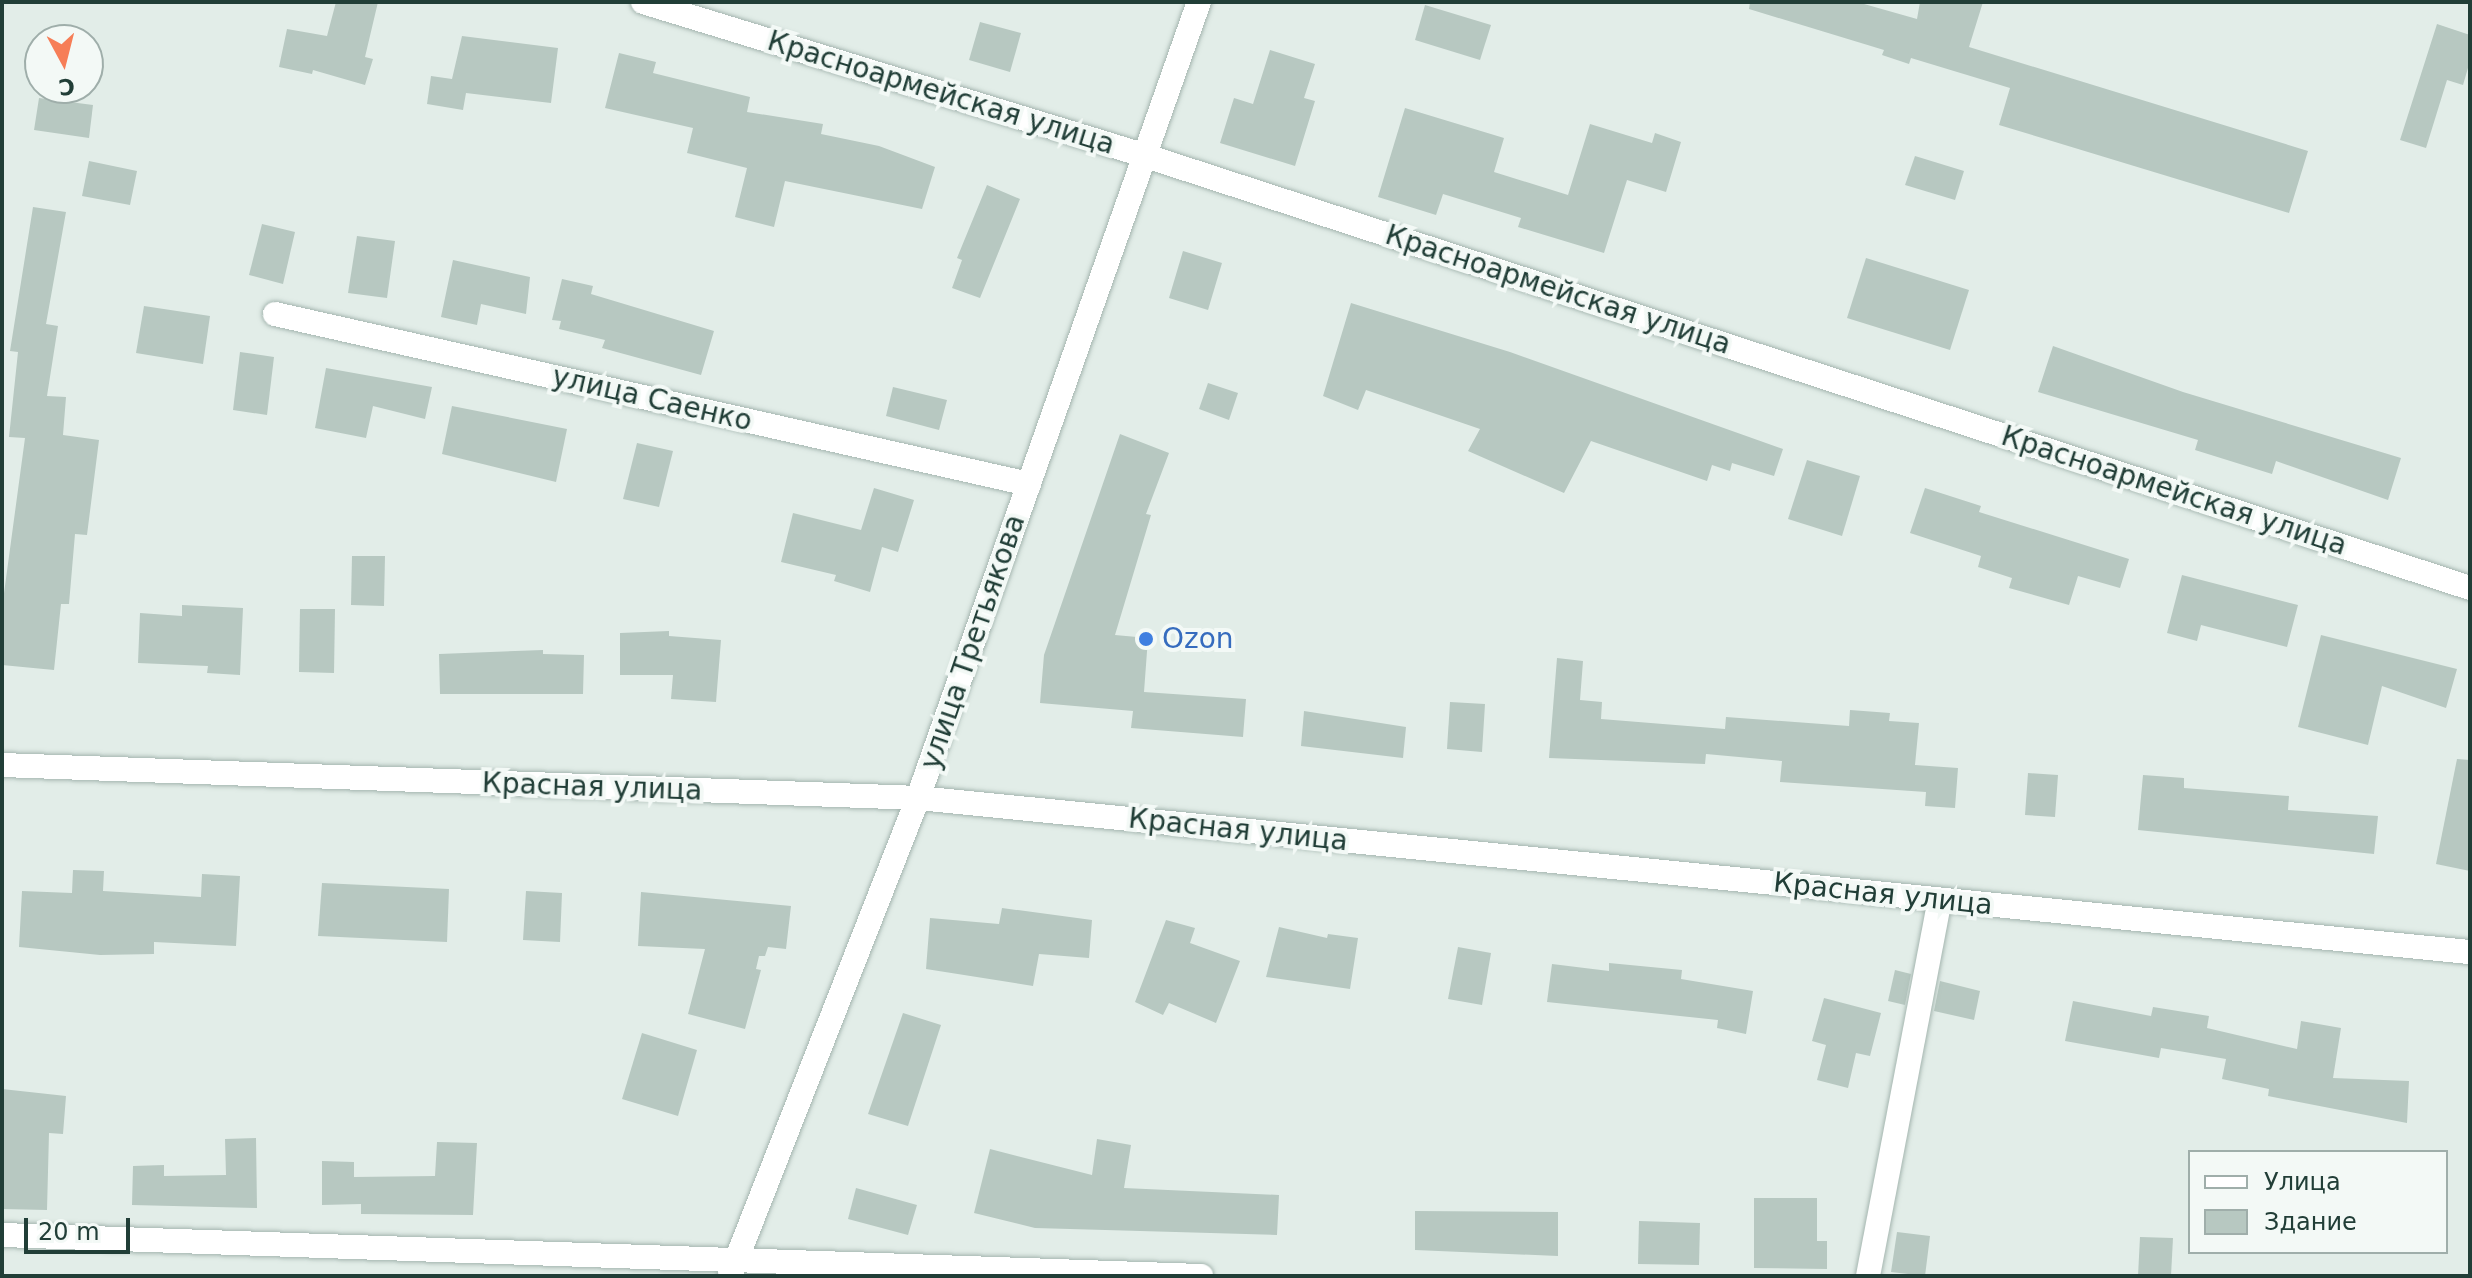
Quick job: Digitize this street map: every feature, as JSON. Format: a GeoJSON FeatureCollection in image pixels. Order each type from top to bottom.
{"type":"FeatureCollection","features":[{"type":"Feature","properties":{"kind":"street","name":"Красноармейская улица"},"geometry":{"type":"LineString","coordinates":[[643,2],[1145,155],[2470,588]]}},
{"type":"Feature","properties":{"kind":"street","name":"улица Третьякова"},"geometry":{"type":"LineString","coordinates":[[733,1267],[918,798],[1199,2]]}},
{"type":"Feature","properties":{"kind":"street","name":"улица Саенко"},"geometry":{"type":"LineString","coordinates":[[275,314],[1029,484]]}},
{"type":"Feature","properties":{"kind":"street","name":"Красная улица"},"geometry":{"type":"LineString","coordinates":[[2,765],[918,798],[2470,952]]}},
{"type":"Feature","properties":{"kind":"street"},"geometry":{"type":"LineString","coordinates":[[1868,1276],[1940,900]]}},
{"type":"Feature","properties":{"kind":"street"},"geometry":{"type":"LineString","coordinates":[[2,1235],[733,1267],[1201,1276]]}},
{"type":"Feature","properties":{"kind":"building"},"geometry":{"type":"Polygon","coordinates":[[[336,2],[378,2],[365,57],[373,59],[365,85],[313,70],[312,74],[279,67],[287,29],[327,36],[336,2]]]}},
{"type":"Feature","properties":{"kind":"building"},"geometry":{"type":"Polygon","coordinates":[[[1750,2],[1857,2],[1917,19],[1920,2],[1983,2],[1969,47],[2308,151],[2289,213],[1999,125],[2010,88],[1911,58],[1909,64],[1882,55],[1884,50],[1749,9],[1750,2]]]}},
{"type":"Feature","properties":{"kind":"building"},"geometry":{"type":"Polygon","coordinates":[[[1425,5],[1491,25],[1480,60],[1415,40],[1425,5]]]}},
{"type":"Feature","properties":{"kind":"building"},"geometry":{"type":"Polygon","coordinates":[[[980,22],[1021,33],[1010,72],[969,60],[980,22]]]}},
{"type":"Feature","properties":{"kind":"building"},"geometry":{"type":"Polygon","coordinates":[[[2437,24],[2470,35],[2470,61],[2463,85],[2447,80],[2426,148],[2400,140],[2437,24]]]}},
{"type":"Feature","properties":{"kind":"building"},"geometry":{"type":"Polygon","coordinates":[[[462,36],[558,48],[551,103],[466,93],[463,110],[427,104],[431,76],[452,79],[462,36]]]}},
{"type":"Feature","properties":{"kind":"building"},"geometry":{"type":"Polygon","coordinates":[[[1270,50],[1315,64],[1304,98],[1315,101],[1295,166],[1220,143],[1234,98],[1253,104],[1270,50]]]}},
{"type":"Feature","properties":{"kind":"building"},"geometry":{"type":"Polygon","coordinates":[[[619,53],[656,62],[653,73],[750,97],[747,112],[823,124],[821,134],[879,146],[935,167],[922,209],[785,181],[774,227],[735,217],[747,168],[687,153],[693,128],[605,108],[619,53]]]}},
{"type":"Feature","properties":{"kind":"building"},"geometry":{"type":"Polygon","coordinates":[[[38,104],[93,105],[89,138],[34,130],[38,104]]]}},
{"type":"Feature","properties":{"kind":"building"},"geometry":{"type":"Polygon","coordinates":[[[1405,108],[1504,138],[1494,172],[1568,195],[1590,124],[1652,143],[1655,133],[1681,142],[1666,192],[1627,180],[1604,253],[1518,227],[1521,218],[1443,194],[1436,215],[1378,197],[1405,108]]]}},
{"type":"Feature","properties":{"kind":"building"},"geometry":{"type":"Polygon","coordinates":[[[1915,156],[1964,171],[1955,200],[1905,185],[1915,156]]]}},
{"type":"Feature","properties":{"kind":"building"},"geometry":{"type":"Polygon","coordinates":[[[89,161],[137,171],[130,205],[82,196],[89,161]]]}},
{"type":"Feature","properties":{"kind":"building"},"geometry":{"type":"Polygon","coordinates":[[[987,185],[1020,199],[980,298],[952,288],[962,260],[957,258],[987,185]]]}},
{"type":"Feature","properties":{"kind":"building"},"geometry":{"type":"Polygon","coordinates":[[[33,207],[66,212],[46,324],[58,326],[47,396],[66,397],[63,435],[99,440],[87,535],[75,534],[69,604],[61,604],[54,670],[2,665],[2,608],[25,438],[9,437],[18,352],[10,351],[33,207]]]}},
{"type":"Feature","properties":{"kind":"building"},"geometry":{"type":"Polygon","coordinates":[[[262,224],[295,232],[283,284],[249,275],[262,224]]]}},
{"type":"Feature","properties":{"kind":"building"},"geometry":{"type":"Polygon","coordinates":[[[357,236],[395,241],[387,298],[348,293],[357,236]]]}},
{"type":"Feature","properties":{"kind":"building"},"geometry":{"type":"Polygon","coordinates":[[[1183,251],[1222,263],[1208,310],[1169,298],[1183,251]]]}},
{"type":"Feature","properties":{"kind":"building"},"geometry":{"type":"Polygon","coordinates":[[[1866,258],[1969,290],[1950,350],[1847,318],[1866,258]]]}},
{"type":"Feature","properties":{"kind":"building"},"geometry":{"type":"Polygon","coordinates":[[[453,260],[530,277],[526,314],[481,304],[477,325],[441,317],[453,260]]]}},
{"type":"Feature","properties":{"kind":"building"},"geometry":{"type":"Polygon","coordinates":[[[562,279],[593,286],[591,294],[714,331],[701,375],[602,348],[605,340],[559,329],[561,321],[552,320],[562,279]]]}},
{"type":"Feature","properties":{"kind":"building"},"geometry":{"type":"Polygon","coordinates":[[[1351,303],[1510,352],[1783,449],[1774,476],[1732,463],[1730,471],[1712,465],[1707,481],[1591,441],[1564,493],[1468,451],[1480,429],[1366,390],[1358,410],[1323,396],[1351,303]]]}},
{"type":"Feature","properties":{"kind":"building"},"geometry":{"type":"Polygon","coordinates":[[[144,306],[210,316],[203,364],[136,353],[144,306]]]}},
{"type":"Feature","properties":{"kind":"building"},"geometry":{"type":"Polygon","coordinates":[[[2053,346],[2183,392],[2401,458],[2388,500],[2276,461],[2272,474],[2195,450],[2198,440],[2038,392],[2053,346]]]}},
{"type":"Feature","properties":{"kind":"building"},"geometry":{"type":"Polygon","coordinates":[[[240,352],[274,357],[267,415],[233,410],[240,352]]]}},
{"type":"Feature","properties":{"kind":"building"},"geometry":{"type":"Polygon","coordinates":[[[326,368],[432,387],[425,419],[373,406],[366,438],[315,428],[326,368]]]}},
{"type":"Feature","properties":{"kind":"building"},"geometry":{"type":"Polygon","coordinates":[[[1208,383],[1238,393],[1229,420],[1199,409],[1208,383]]]}},
{"type":"Feature","properties":{"kind":"building"},"geometry":{"type":"Polygon","coordinates":[[[893,387],[947,400],[939,430],[886,416],[893,387]]]}},
{"type":"Feature","properties":{"kind":"building"},"geometry":{"type":"Polygon","coordinates":[[[452,406],[567,429],[556,482],[442,454],[452,406]]]}},
{"type":"Feature","properties":{"kind":"building"},"geometry":{"type":"Polygon","coordinates":[[[1120,434],[1169,453],[1146,514],[1151,515],[1115,635],[1148,638],[1144,692],[1246,699],[1243,737],[1131,728],[1133,711],[1040,703],[1044,655],[1120,434]]]}},
{"type":"Feature","properties":{"kind":"building"},"geometry":{"type":"Polygon","coordinates":[[[637,443],[673,451],[659,507],[623,499],[637,443]]]}},
{"type":"Feature","properties":{"kind":"building"},"geometry":{"type":"Polygon","coordinates":[[[1807,460],[1860,476],[1842,536],[1788,519],[1807,460]]]}},
{"type":"Feature","properties":{"kind":"building"},"geometry":{"type":"Polygon","coordinates":[[[874,488],[914,500],[898,552],[882,547],[870,592],[834,581],[836,575],[781,562],[793,513],[861,530],[874,488]]]}},
{"type":"Feature","properties":{"kind":"building"},"geometry":{"type":"Polygon","coordinates":[[[1925,488],[1981,506],[1979,512],[2129,559],[2120,588],[2078,576],[2069,605],[2009,588],[2012,578],[1978,567],[1981,556],[1910,533],[1925,488]]]}},
{"type":"Feature","properties":{"kind":"building"},"geometry":{"type":"Polygon","coordinates":[[[352,556],[385,556],[384,606],[351,605],[352,556]]]}},
{"type":"Feature","properties":{"kind":"building"},"geometry":{"type":"Polygon","coordinates":[[[2182,575],[2298,605],[2287,647],[2201,625],[2197,641],[2167,633],[2182,575]]]}},
{"type":"Feature","properties":{"kind":"building"},"geometry":{"type":"Polygon","coordinates":[[[182,605],[243,608],[240,675],[207,673],[208,666],[138,663],[140,613],[182,616],[182,605]]]}},
{"type":"Feature","properties":{"kind":"building"},"geometry":{"type":"Polygon","coordinates":[[[300,609],[335,609],[334,673],[299,672],[300,609]]]}},
{"type":"Feature","properties":{"kind":"building"},"geometry":{"type":"Polygon","coordinates":[[[669,631],[669,636],[721,640],[716,702],[671,699],[673,675],[620,675],[620,633],[669,631]]]}},
{"type":"Feature","properties":{"kind":"building"},"geometry":{"type":"Polygon","coordinates":[[[2321,635],[2457,669],[2446,708],[2382,686],[2368,745],[2298,727],[2321,635]]]}},
{"type":"Feature","properties":{"kind":"building"},"geometry":{"type":"Polygon","coordinates":[[[543,650],[543,654],[584,655],[583,694],[440,694],[439,654],[543,650]]]}},
{"type":"Feature","properties":{"kind":"building"},"geometry":{"type":"Polygon","coordinates":[[[1557,658],[1583,661],[1580,700],[1602,702],[1601,719],[1725,729],[1726,717],[1849,726],[1850,710],[1890,713],[1889,721],[1919,723],[1915,765],[1958,768],[1955,808],[1925,806],[1926,792],[1780,782],[1782,761],[1706,754],[1705,764],[1549,758],[1557,658]]]}},
{"type":"Feature","properties":{"kind":"building"},"geometry":{"type":"Polygon","coordinates":[[[1450,702],[1485,704],[1482,752],[1447,749],[1450,702]]]}},
{"type":"Feature","properties":{"kind":"building"},"geometry":{"type":"Polygon","coordinates":[[[1304,711],[1406,727],[1403,758],[1301,746],[1304,711]]]}},
{"type":"Feature","properties":{"kind":"building"},"geometry":{"type":"Polygon","coordinates":[[[2457,759],[2470,760],[2470,871],[2436,864],[2457,759]]]}},
{"type":"Feature","properties":{"kind":"building"},"geometry":{"type":"Polygon","coordinates":[[[2028,773],[2058,775],[2055,817],[2025,815],[2028,773]]]}},
{"type":"Feature","properties":{"kind":"building"},"geometry":{"type":"Polygon","coordinates":[[[2143,775],[2184,778],[2184,788],[2289,796],[2288,810],[2378,816],[2374,854],[2138,830],[2143,775]]]}},
{"type":"Feature","properties":{"kind":"building"},"geometry":{"type":"Polygon","coordinates":[[[73,870],[104,871],[103,891],[201,897],[202,874],[240,876],[236,946],[154,942],[154,954],[100,955],[19,947],[22,891],[72,893],[73,870]]]}},
{"type":"Feature","properties":{"kind":"building"},"geometry":{"type":"Polygon","coordinates":[[[322,883],[449,889],[447,942],[318,936],[322,883]]]}},
{"type":"Feature","properties":{"kind":"building"},"geometry":{"type":"Polygon","coordinates":[[[526,891],[562,893],[560,942],[523,940],[526,891]]]}},
{"type":"Feature","properties":{"kind":"building"},"geometry":{"type":"Polygon","coordinates":[[[641,892],[791,906],[786,949],[768,947],[765,956],[759,956],[756,969],[761,970],[745,1029],[688,1014],[705,949],[638,946],[641,892]]]}},
{"type":"Feature","properties":{"kind":"building"},"geometry":{"type":"Polygon","coordinates":[[[1002,908],[1092,920],[1089,958],[1039,954],[1033,986],[926,969],[930,918],[999,924],[1002,908]]]}},
{"type":"Feature","properties":{"kind":"building"},"geometry":{"type":"Polygon","coordinates":[[[1166,920],[1195,928],[1190,943],[1240,961],[1216,1023],[1169,1003],[1163,1015],[1135,1002],[1166,920]]]}},
{"type":"Feature","properties":{"kind":"building"},"geometry":{"type":"Polygon","coordinates":[[[1279,927],[1327,938],[1328,934],[1358,938],[1350,989],[1266,977],[1279,927]]]}},
{"type":"Feature","properties":{"kind":"building"},"geometry":{"type":"Polygon","coordinates":[[[1458,947],[1491,953],[1482,1005],[1448,999],[1458,947]]]}},
{"type":"Feature","properties":{"kind":"building"},"geometry":{"type":"Polygon","coordinates":[[[1609,963],[1682,970],[1681,979],[1753,991],[1746,1034],[1717,1028],[1718,1020],[1547,1002],[1552,964],[1609,971],[1609,963]]]}},
{"type":"Feature","properties":{"kind":"building"},"geometry":{"type":"Polygon","coordinates":[[[1895,970],[1911,974],[1905,1005],[1888,1001],[1895,970]]]}},
{"type":"Feature","properties":{"kind":"building"},"geometry":{"type":"Polygon","coordinates":[[[1940,981],[1980,991],[1974,1020],[1934,1011],[1940,981]]]}},
{"type":"Feature","properties":{"kind":"building"},"geometry":{"type":"Polygon","coordinates":[[[1824,998],[1881,1013],[1870,1056],[1856,1053],[1848,1088],[1817,1080],[1826,1045],[1812,1041],[1824,998]]]}},
{"type":"Feature","properties":{"kind":"building"},"geometry":{"type":"Polygon","coordinates":[[[2073,1001],[2151,1016],[2153,1007],[2209,1016],[2207,1028],[2297,1049],[2301,1021],[2341,1028],[2333,1078],[2409,1081],[2407,1123],[2268,1096],[2269,1089],[2222,1079],[2226,1059],[2161,1048],[2159,1058],[2065,1041],[2073,1001]]]}},
{"type":"Feature","properties":{"kind":"building"},"geometry":{"type":"Polygon","coordinates":[[[903,1013],[941,1025],[908,1126],[868,1114],[903,1013]]]}},
{"type":"Feature","properties":{"kind":"building"},"geometry":{"type":"Polygon","coordinates":[[[642,1033],[697,1050],[678,1116],[622,1099],[642,1033]]]}},
{"type":"Feature","properties":{"kind":"building"},"geometry":{"type":"Polygon","coordinates":[[[2,1089],[66,1096],[63,1134],[49,1133],[47,1210],[2,1209],[2,1089]]]}},
{"type":"Feature","properties":{"kind":"building"},"geometry":{"type":"Polygon","coordinates":[[[256,1138],[257,1208],[132,1205],[133,1166],[164,1165],[164,1176],[226,1175],[225,1139],[256,1138]]]}},
{"type":"Feature","properties":{"kind":"building"},"geometry":{"type":"Polygon","coordinates":[[[1097,1139],[1131,1145],[1124,1188],[1279,1195],[1277,1235],[1035,1228],[974,1213],[990,1149],[1092,1175],[1097,1139]]]}},
{"type":"Feature","properties":{"kind":"building"},"geometry":{"type":"Polygon","coordinates":[[[437,1142],[477,1143],[473,1215],[361,1214],[361,1204],[322,1205],[322,1161],[354,1162],[354,1177],[435,1176],[437,1142]]]}},
{"type":"Feature","properties":{"kind":"building"},"geometry":{"type":"Polygon","coordinates":[[[856,1188],[917,1205],[908,1235],[848,1219],[856,1188]]]}},
{"type":"Feature","properties":{"kind":"building"},"geometry":{"type":"Polygon","coordinates":[[[1754,1198],[1817,1198],[1817,1241],[1827,1241],[1827,1269],[1754,1268],[1754,1198]]]}},
{"type":"Feature","properties":{"kind":"building"},"geometry":{"type":"Polygon","coordinates":[[[1415,1211],[1558,1212],[1558,1256],[1415,1250],[1415,1211]]]}},
{"type":"Feature","properties":{"kind":"building"},"geometry":{"type":"Polygon","coordinates":[[[1639,1221],[1700,1223],[1699,1265],[1638,1264],[1639,1221]]]}},
{"type":"Feature","properties":{"kind":"building"},"geometry":{"type":"Polygon","coordinates":[[[1897,1232],[1930,1236],[1925,1276],[1891,1272],[1897,1232]]]}},
{"type":"Feature","properties":{"kind":"building"},"geometry":{"type":"Polygon","coordinates":[[[2140,1237],[2173,1238],[2171,1276],[2138,1276],[2140,1237]]]}},
{"type":"Feature","properties":{"kind":"place","name":"Ozon"},"geometry":{"type":"Point","coordinates":[1146,639]}}]}
